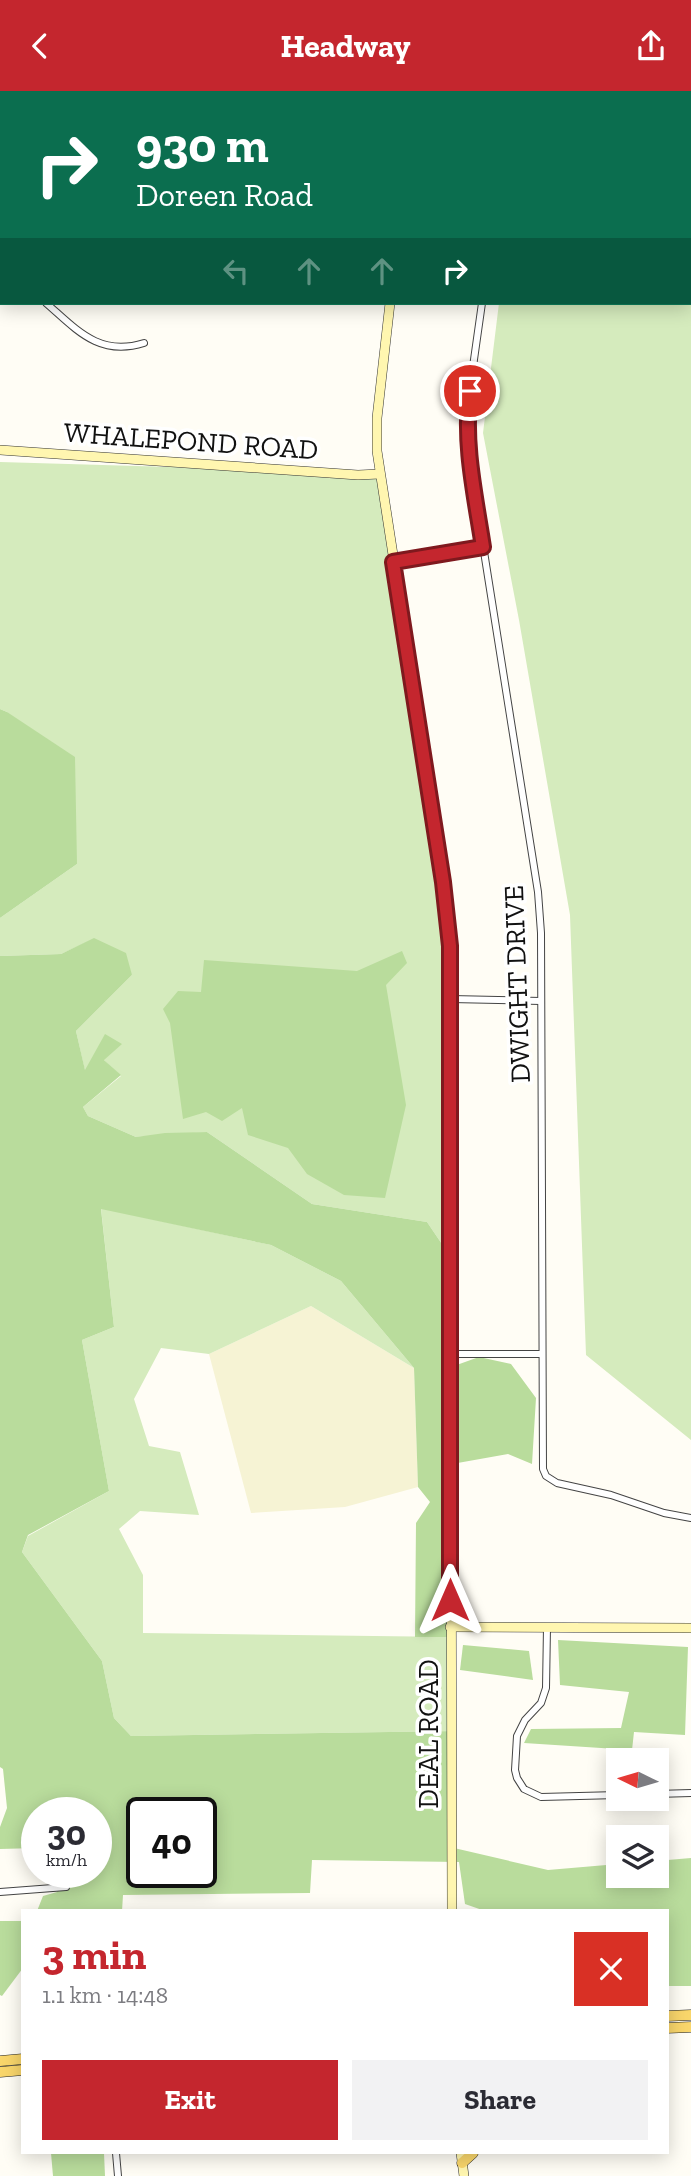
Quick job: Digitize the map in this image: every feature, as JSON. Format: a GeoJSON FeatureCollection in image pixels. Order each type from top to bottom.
{"type":"FeatureCollection","features":[{"type":"Feature","properties":{"kind":"main road"},"geometry":{"type":"LineString","coordinates":[[670,2015],[691,2015]]}},
{"type":"Feature","properties":{"kind":"main road"},"geometry":{"type":"LineString","coordinates":[[669,2028],[691,2027]]}},
{"type":"Feature","properties":{"kind":"main road"},"geometry":{"type":"LineString","coordinates":[[0,2061],[21,2059]]}},
{"type":"Feature","properties":{"kind":"main road"},"geometry":{"type":"LineString","coordinates":[[0,2072],[21,2070]]}},
{"type":"Feature","properties":{"kind":"street"},"geometry":{"type":"LineString","coordinates":[[48,305],[78,331],[96,342],[120,348],[144,344]]}},
{"type":"Feature","properties":{"kind":"street","name":"DEAL ROAD"},"geometry":{"type":"LineString","coordinates":[[390,305],[377,418],[379,474],[447,905],[450,946],[452,1909]]}},
{"type":"Feature","properties":{"kind":"street","name":"DWIGHT DRIVE"},"geometry":{"type":"LineString","coordinates":[[482,305],[467,408],[467,437],[538,892],[541,933],[542,1463],[546,1476],[557,1483],[691,1518]]}},
{"type":"Feature","properties":{"kind":"street","name":"WHALEPOND ROAD"},"geometry":{"type":"LineString","coordinates":[[0,450],[281,470],[379,474]]}},
{"type":"Feature","properties":{"kind":"street"},"geometry":{"type":"LineString","coordinates":[[393,562],[483,547]]}},
{"type":"Feature","properties":{"kind":"street"},"geometry":{"type":"LineString","coordinates":[[451,999],[541,1001]]}},
{"type":"Feature","properties":{"kind":"street"},"geometry":{"type":"LineString","coordinates":[[450,1355],[542,1354]]}},
{"type":"Feature","properties":{"kind":"street"},"geometry":{"type":"LineString","coordinates":[[450,1627],[691,1628]]}},
{"type":"Feature","properties":{"kind":"street"},"geometry":{"type":"LineString","coordinates":[[547,1627],[546,1688],[541,1703],[525,1720],[517,1736],[517,1778],[524,1789],[541,1797],[606,1795]]}},
{"type":"Feature","properties":{"kind":"street"},"geometry":{"type":"LineString","coordinates":[[669,1794],[691,1793]]}},
{"type":"Feature","properties":{"kind":"street"},"geometry":{"type":"LineString","coordinates":[[0,1892],[53,1888]]}},
{"type":"Feature","properties":{"kind":"street"},"geometry":{"type":"LineString","coordinates":[[116,2154],[118,2176]]}},
{"type":"Feature","properties":{"kind":"street"},"geometry":{"type":"LineString","coordinates":[[462,2158],[464,2176]]}},
{"type":"Feature","properties":{"kind":"shaded area"},"geometry":{"type":"Polygon","coordinates":[[[311,1306],[414,1368],[418,1487],[345,1507],[251,1513],[209,1354],[311,1306]]]}},
{"type":"Feature","properties":{"kind":"green space"},"geometry":{"type":"Polygon","coordinates":[[[499,305],[691,305],[691,1440],[586,1355],[570,915],[519,620],[483,433],[499,305]]]}},
{"type":"Feature","properties":{"kind":"green space"},"geometry":{"type":"Polygon","coordinates":[[[0,462],[380,473],[449,919],[448,1253],[427,1222],[312,1204],[207,1132],[136,1137],[88,1116],[83,1107],[121,1076],[104,1060],[85,1071],[76,1031],[132,975],[94,939],[61,954],[0,956],[0,918],[77,864],[7,712],[0,709],[0,462]]]}},
{"type":"Feature","properties":{"kind":"green space"},"geometry":{"type":"Polygon","coordinates":[[[0,709],[75,757],[77,864],[0,918],[0,709]]]}},
{"type":"Feature","properties":{"kind":"green space"},"geometry":{"type":"Polygon","coordinates":[[[94,938],[126,953],[132,975],[76,1031],[85,1070],[105,1034],[122,1044],[104,1060],[121,1075],[83,1107],[88,1116],[136,1137],[207,1132],[312,1204],[427,1222],[448,1253],[451,1367],[479,1357],[511,1364],[536,1398],[532,1464],[508,1454],[452,1464],[454,1637],[415,1637],[416,1523],[430,1502],[418,1487],[414,1368],[341,1281],[271,1245],[101,1209],[114,1327],[82,1340],[109,1491],[28,1535],[22,1552],[102,1661],[114,1718],[131,1736],[456,1731],[454,1848],[548,1870],[606,1865],[606,1888],[669,1888],[669,1860],[691,1858],[691,1986],[669,1986],[669,1909],[479,1909],[465,1904],[459,1862],[312,1860],[310,1893],[123,1895],[122,1909],[38,1909],[43,1896],[57,1892],[57,1888],[112,1888],[112,1797],[21,1797],[21,1848],[0,1849],[0,1827],[7,1808],[3,1769],[0,1767],[0,956],[61,954],[94,938]]]}},
{"type":"Feature","properties":{"kind":"green space"},"geometry":{"type":"Polygon","coordinates":[[[402,951],[407,963],[386,985],[406,1105],[385,1198],[344,1195],[307,1174],[288,1148],[248,1135],[242,1108],[222,1121],[206,1112],[183,1119],[170,1023],[163,1009],[178,991],[201,992],[204,960],[357,971],[402,951]]]}},
{"type":"Feature","properties":{"kind":"green space"},"geometry":{"type":"Polygon","coordinates":[[[101,1208],[271,1245],[341,1281],[414,1368],[311,1306],[209,1354],[161,1348],[134,1399],[149,1446],[180,1452],[199,1515],[140,1511],[119,1529],[143,1575],[143,1633],[454,1637],[456,1731],[131,1736],[114,1718],[102,1661],[22,1552],[28,1536],[109,1491],[82,1340],[114,1327],[101,1208]]]}},
{"type":"Feature","properties":{"kind":"green space"},"geometry":{"type":"Polygon","coordinates":[[[558,1640],[688,1647],[685,1735],[634,1732],[632,1748],[524,1743],[531,1729],[621,1728],[629,1692],[560,1685],[558,1640]]]}},
{"type":"Feature","properties":{"kind":"green space"},"geometry":{"type":"Polygon","coordinates":[[[463,1645],[529,1651],[533,1680],[460,1670],[463,1645]]]}},
{"type":"Feature","properties":{"kind":"green space"},"geometry":{"type":"Polygon","coordinates":[[[0,1921],[21,1921],[21,1971],[2,1996],[0,1921]]]}},
{"type":"Feature","properties":{"kind":"green space"},"geometry":{"type":"Polygon","coordinates":[[[51,2154],[104,2154],[105,2176],[53,2176],[51,2154]]]}},
{"type":"Feature","properties":{"kind":"route"},"geometry":{"type":"LineString","coordinates":[[450,1600],[450,946],[447,905],[393,562],[483,547],[467,437],[470,391]]}}]}
